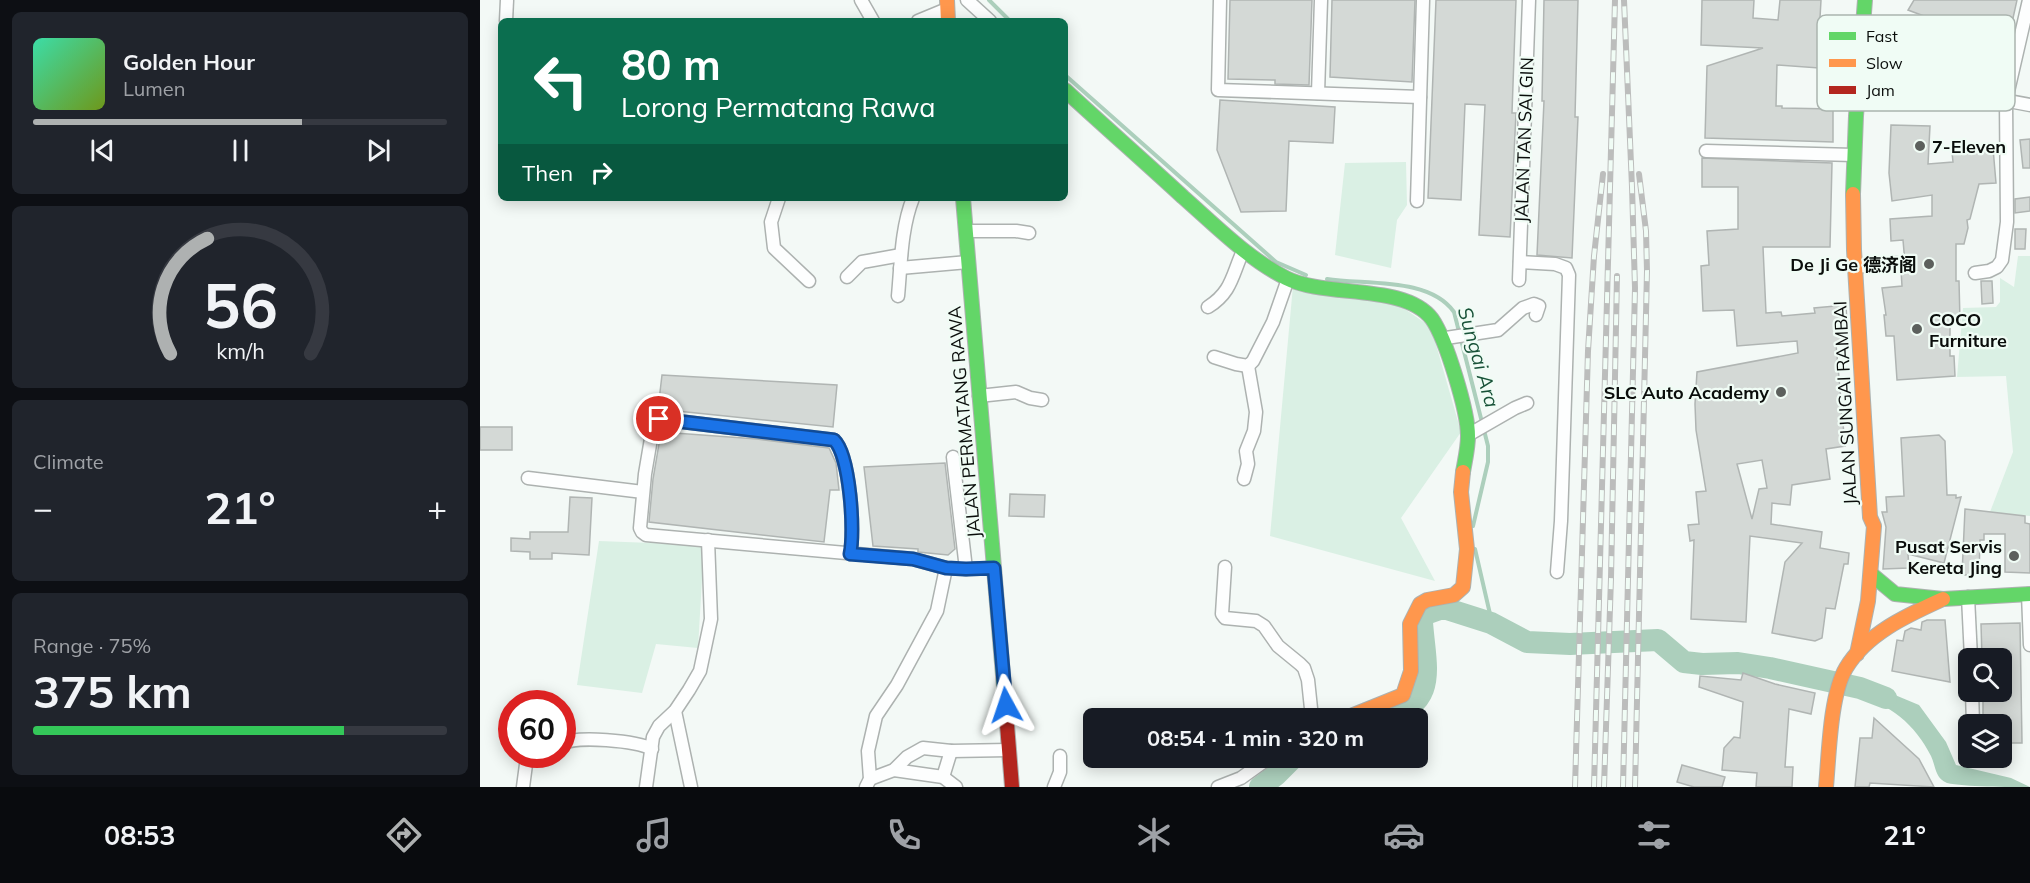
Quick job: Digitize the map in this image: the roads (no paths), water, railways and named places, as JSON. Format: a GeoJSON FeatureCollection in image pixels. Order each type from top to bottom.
{"type":"FeatureCollection","features":[{"type":"Feature","properties":{"kind":"main road","name":"JALAN SUNGAI RAMBAI"},"geometry":{"type":"LineString","coordinates":[[1864,15],[1865,0]]}},
{"type":"Feature","properties":{"kind":"main road"},"geometry":{"type":"LineString","coordinates":[[1068,93],[1243,251],[1288,279],[1334,290],[1395,297],[1411,303],[1431,318],[1444,338],[1472,434],[1461,492],[1467,549],[1463,587],[1454,595],[1427,600],[1420,604],[1410,624],[1411,671],[1403,695],[1371,708]]}},
{"type":"Feature","properties":{"kind":"main road","name":"JALAN SUNGAI RAMBAI"},"geometry":{"type":"LineString","coordinates":[[1856,111],[1853,233],[1859,347],[1867,436],[1870,517],[1874,526],[1868,601],[1857,654]]}},
{"type":"Feature","properties":{"kind":"main road","name":"JALAN PERMATANG RAWA"},"geometry":{"type":"LineString","coordinates":[[963,201],[1012,787]]}},
{"type":"Feature","properties":{"kind":"main road","name":"JALAN SUNGAI RAMBAI"},"geometry":{"type":"LineString","coordinates":[[1845,670],[1845,656],[1858,597],[1864,524],[1870,517]]}},
{"type":"Feature","properties":{"kind":"main road"},"geometry":{"type":"LineString","coordinates":[[1871,574],[1895,594],[1942,599],[2029,594]]}},
{"type":"Feature","properties":{"kind":"main road"},"geometry":{"type":"LineString","coordinates":[[1826,787],[1838,695],[1845,670],[1868,641],[1889,625],[1942,599]]}},
{"type":"Feature","properties":{"kind":"street"},"geometry":{"type":"LineString","coordinates":[[506,18],[507,0]]}},
{"type":"Feature","properties":{"kind":"street"},"geometry":{"type":"LineString","coordinates":[[861,0],[871,18]]}},
{"type":"Feature","properties":{"kind":"street"},"geometry":{"type":"LineString","coordinates":[[967,0],[987,18]]}},
{"type":"Feature","properties":{"kind":"street"},"geometry":{"type":"LineString","coordinates":[[1220,0],[1218,90],[1420,97]]}},
{"type":"Feature","properties":{"kind":"street"},"geometry":{"type":"LineString","coordinates":[[1318,93],[1321,0]]}},
{"type":"Feature","properties":{"kind":"street"},"geometry":{"type":"LineString","coordinates":[[1417,201],[1423,0]]}},
{"type":"Feature","properties":{"kind":"street","name":"JALAN TAN SAI GIN"},"geometry":{"type":"LineString","coordinates":[[1519,280],[1529,0]]}},
{"type":"Feature","properties":{"kind":"street"},"geometry":{"type":"LineString","coordinates":[[2015,61],[2029,0]]}},
{"type":"Feature","properties":{"kind":"street"},"geometry":{"type":"LineString","coordinates":[[926,18],[948,10]]}},
{"type":"Feature","properties":{"kind":"street"},"geometry":{"type":"LineString","coordinates":[[2015,102],[2030,105]]}},
{"type":"Feature","properties":{"kind":"street"},"geometry":{"type":"LineString","coordinates":[[1975,273],[1989,271],[1997,267],[2002,260],[2007,222],[2006,111]]}},
{"type":"Feature","properties":{"kind":"street"},"geometry":{"type":"LineString","coordinates":[[1706,151],[1854,155]]}},
{"type":"Feature","properties":{"kind":"street"},"geometry":{"type":"LineString","coordinates":[[778,201],[771,222],[774,248],[808,281]]}},
{"type":"Feature","properties":{"kind":"street"},"geometry":{"type":"LineString","coordinates":[[898,296],[908,211],[912,201]]}},
{"type":"Feature","properties":{"kind":"street"},"geometry":{"type":"LineString","coordinates":[[966,231],[1029,233]]}},
{"type":"Feature","properties":{"kind":"street"},"geometry":{"type":"LineString","coordinates":[[1208,307],[1225,294],[1243,251]]}},
{"type":"Feature","properties":{"kind":"street"},"geometry":{"type":"LineString","coordinates":[[847,277],[862,262],[968,262]]}},
{"type":"Feature","properties":{"kind":"street"},"geometry":{"type":"LineString","coordinates":[[1520,262],[1555,264],[1566,268],[1569,276],[1561,521],[1557,572]]}},
{"type":"Feature","properties":{"kind":"street"},"geometry":{"type":"LineString","coordinates":[[1855,267],[1897,263]]}},
{"type":"Feature","properties":{"kind":"street"},"geometry":{"type":"LineString","coordinates":[[1248,366],[1253,361],[1273,322],[1288,279]]}},
{"type":"Feature","properties":{"kind":"street"},"geometry":{"type":"LineString","coordinates":[[1444,338],[1498,330],[1523,308],[1534,304],[1539,306],[1536,315]]}},
{"type":"Feature","properties":{"kind":"street"},"geometry":{"type":"LineString","coordinates":[[1214,357],[1248,366]]}},
{"type":"Feature","properties":{"kind":"street"},"geometry":{"type":"LineString","coordinates":[[1244,479],[1248,464],[1246,451],[1254,430],[1256,412],[1248,366]]}},
{"type":"Feature","properties":{"kind":"street"},"geometry":{"type":"LineString","coordinates":[[980,396],[1016,392],[1042,400]]}},
{"type":"Feature","properties":{"kind":"street"},"geometry":{"type":"LineString","coordinates":[[1472,434],[1527,403]]}},
{"type":"Feature","properties":{"kind":"street"},"geometry":{"type":"LineString","coordinates":[[850,554],[852,519],[844,456],[840,445],[834,440],[659,419],[654,421],[640,528],[645,535],[836,553],[913,559],[946,568],[994,568]]}},
{"type":"Feature","properties":{"kind":"street"},"geometry":{"type":"LineString","coordinates":[[953,457],[966,569]]}},
{"type":"Feature","properties":{"kind":"street"},"geometry":{"type":"LineString","coordinates":[[528,478],[643,492]]}},
{"type":"Feature","properties":{"kind":"street"},"geometry":{"type":"LineString","coordinates":[[645,787],[653,737],[659,726],[675,711],[689,690],[699,671],[710,630],[708,540]]}},
{"type":"Feature","properties":{"kind":"street"},"geometry":{"type":"LineString","coordinates":[[1225,567],[1222,614],[1225,618],[1256,621],[1264,626],[1278,646],[1300,664],[1308,680],[1311,708]]}},
{"type":"Feature","properties":{"kind":"street"},"geometry":{"type":"LineString","coordinates":[[946,568],[937,611],[897,685],[876,716],[868,751],[868,783],[894,770],[907,757],[923,748],[951,751],[1009,750]]}},
{"type":"Feature","properties":{"kind":"street"},"geometry":{"type":"LineString","coordinates":[[2029,594],[2030,645]]}},
{"type":"Feature","properties":{"kind":"street"},"geometry":{"type":"LineString","coordinates":[[1968,597],[1971,648]]}},
{"type":"Feature","properties":{"kind":"street"},"geometry":{"type":"LineString","coordinates":[[675,711],[691,787]]}},
{"type":"Feature","properties":{"kind":"street"},"geometry":{"type":"LineString","coordinates":[[576,739],[587,738],[634,744],[652,749]]}},
{"type":"Feature","properties":{"kind":"street"},"geometry":{"type":"LineString","coordinates":[[943,777],[951,751]]}},
{"type":"Feature","properties":{"kind":"street"},"geometry":{"type":"LineString","coordinates":[[1054,787],[1060,772],[1060,756]]}},
{"type":"Feature","properties":{"kind":"street"},"geometry":{"type":"LineString","coordinates":[[523,787],[526,768]]}},
{"type":"Feature","properties":{"kind":"street"},"geometry":{"type":"LineString","coordinates":[[1218,787],[1241,778],[1255,768]]}},
{"type":"Feature","properties":{"kind":"street"},"geometry":{"type":"LineString","coordinates":[[894,770],[943,777],[956,787]]}},
{"type":"Feature","properties":{"kind":"waterway","name":"Sungai Ara"},"geometry":{"type":"LineString","coordinates":[[989,0],[1007,18]]}},
{"type":"Feature","properties":{"kind":"waterway","name":"Sungai Ara"},"geometry":{"type":"LineString","coordinates":[[1068,78],[1276,262],[1306,275]]}},
{"type":"Feature","properties":{"kind":"waterway","name":"Sungai Ara"},"geometry":{"type":"LineString","coordinates":[[1327,279],[1413,288],[1443,301],[1454,312],[1488,446],[1488,462],[1473,526]]}},
{"type":"Feature","properties":{"kind":"waterway","name":"Sungai Ara"},"geometry":{"type":"LineString","coordinates":[[1475,549],[1491,623]]}},
{"type":"Feature","properties":{"kind":"waterway"},"geometry":{"type":"LineString","coordinates":[[1407,708],[1414,703],[1425,682],[1423,615],[1440,609],[1447,609],[1491,623],[1527,642],[1570,644],[1658,640],[1684,662],[1738,663],[1770,668],[1860,688],[1886,698]]}},
{"type":"Feature","properties":{"kind":"waterway"},"geometry":{"type":"LineString","coordinates":[[1260,787],[1283,768]]}},
{"type":"Feature","properties":{"kind":"railway"},"geometry":{"type":"LineString","coordinates":[[1594,787],[1615,0]]}},
{"type":"Feature","properties":{"kind":"railway"},"geometry":{"type":"LineString","coordinates":[[1623,787],[1635,288],[1624,0]]}},
{"type":"Feature","properties":{"kind":"railway"},"geometry":{"type":"LineString","coordinates":[[1575,787],[1588,351],[1594,256],[1603,174]]}},
{"type":"Feature","properties":{"kind":"railway"},"geometry":{"type":"LineString","coordinates":[[1635,787],[1647,271],[1646,231],[1639,174]]}},
{"type":"Feature","properties":{"kind":"railway"},"geometry":{"type":"LineString","coordinates":[[1604,787],[1617,276]]}},
{"type":"Feature","properties":{"kind":"place","name":"7-Eleven"},"geometry":{"type":"Point","coordinates":[1920,146]}},
{"type":"Feature","properties":{"kind":"place","name":"De Ji Ge 德济阁"},"geometry":{"type":"Point","coordinates":[1929,264]}},
{"type":"Feature","properties":{"kind":"place","name":"COCO Furniture"},"geometry":{"type":"Point","coordinates":[1917,329]}},
{"type":"Feature","properties":{"kind":"place","name":"SLC Auto Academy"},"geometry":{"type":"Point","coordinates":[1781,392]}},
{"type":"Feature","properties":{"kind":"place","name":"Pusat Servis Kereta Jing"},"geometry":{"type":"Point","coordinates":[2014,556]}}]}
